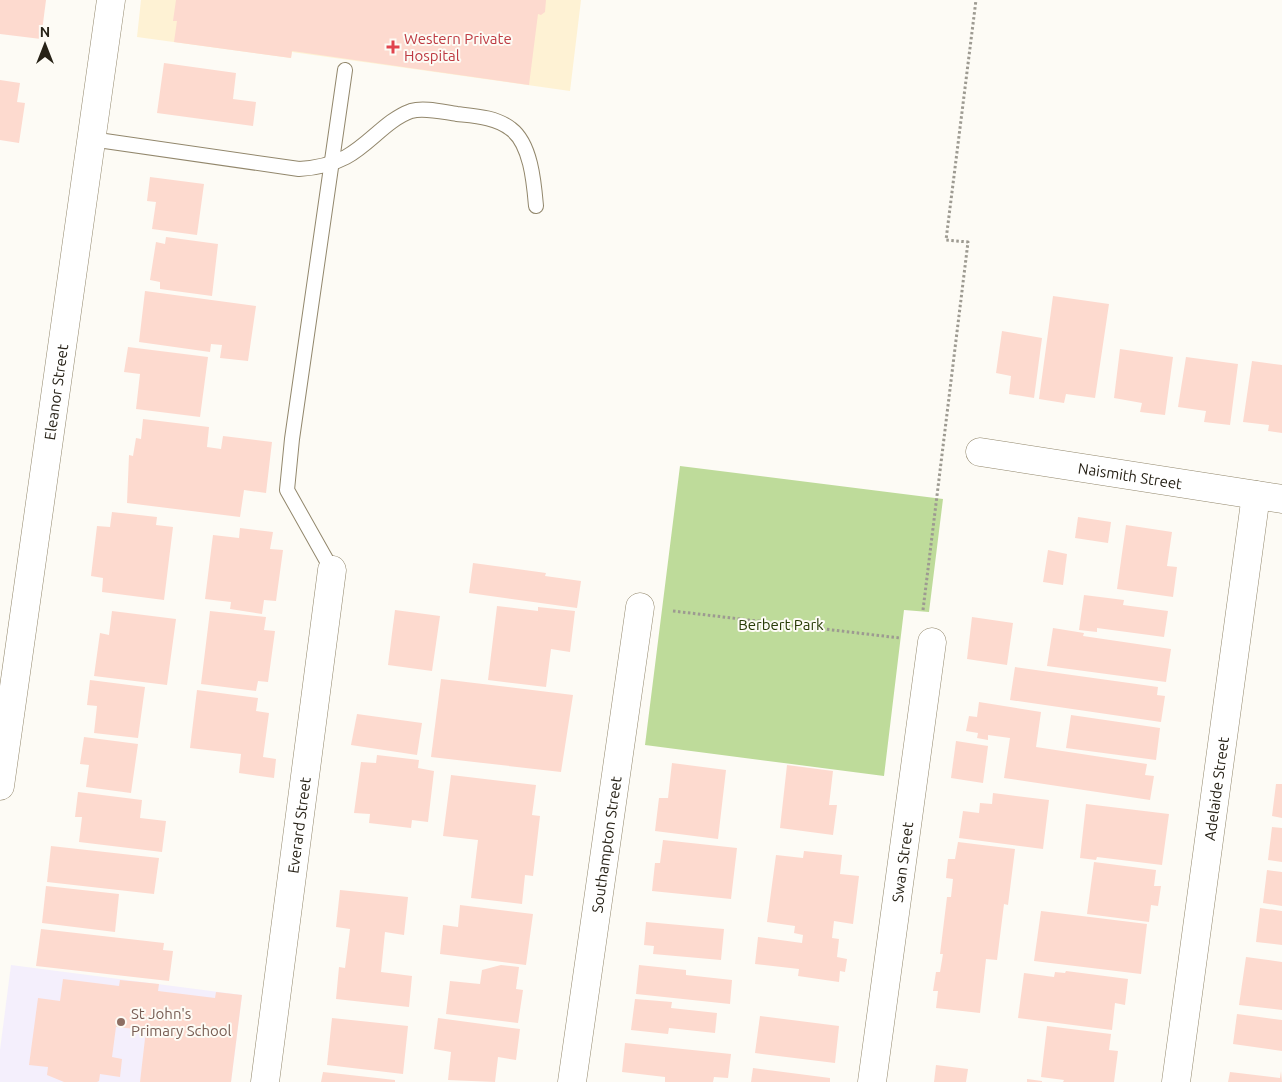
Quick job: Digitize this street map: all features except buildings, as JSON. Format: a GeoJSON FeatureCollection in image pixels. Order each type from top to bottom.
{"type":"FeatureCollection","features":[{"type":"Feature","properties":{"kind":"street","name":"Eleanor Street"},"geometry":{"type":"LineString","coordinates":[[0,786],[111,0]]}},
{"type":"Feature","properties":{"kind":"street","name":"Naismith Street"},"geometry":{"type":"LineString","coordinates":[[980,452],[1269,497]]}},
{"type":"Feature","properties":{"kind":"street","name":"Adelaide Street"},"geometry":{"type":"LineString","coordinates":[[1176,1082],[1269,497]]}},
{"type":"Feature","properties":{"kind":"street","name":"Everard Street"},"geometry":{"type":"LineString","coordinates":[[265,1082],[332,570]]}},
{"type":"Feature","properties":{"kind":"street","name":"Southampton Street"},"geometry":{"type":"LineString","coordinates":[[572,1082],[640,607]]}},
{"type":"Feature","properties":{"kind":"street","name":"Swan Street"},"geometry":{"type":"LineString","coordinates":[[872,1082],[925,641]]}},
{"type":"Feature","properties":{"kind":"lane"},"geometry":{"type":"LineString","coordinates":[[332,570],[287,490],[292,439],[345,70]]}},
{"type":"Feature","properties":{"kind":"lane"},"geometry":{"type":"LineString","coordinates":[[91,139],[299,169],[323,167],[347,156],[394,119],[413,110],[479,116],[511,129],[519,137],[528,156],[534,176],[536,206]]}},
{"type":"Feature","properties":{"kind":"path"},"geometry":{"type":"LineString","coordinates":[[640,607],[925,641],[968,242],[946,240],[976,0]]}},
{"type":"Feature","properties":{"kind":"shaded area","name":"Western Private Hospital"},"geometry":{"type":"Polygon","coordinates":[[[141,0],[581,0],[570,91],[292,52],[291,58],[137,37],[141,0]]]}},
{"type":"Feature","properties":{"kind":"shaded area","name":"St John's Primary School"},"geometry":{"type":"Polygon","coordinates":[[[11,965],[242,995],[231,1082],[0,1082],[0,1050],[11,965]]]}},
{"type":"Feature","properties":{"kind":"green space","name":"Berbert Park"},"geometry":{"type":"Polygon","coordinates":[[[680,466],[943,499],[929,612],[904,610],[884,776],[645,745],[680,466]]]}},
{"type":"Feature","properties":{"kind":"place","name":"Western Private Hospital"},"geometry":{"type":"Point","coordinates":[393,47]}},
{"type":"Feature","properties":{"kind":"place","name":"St John's Primary School"},"geometry":{"type":"Point","coordinates":[121,1022]}}]}
